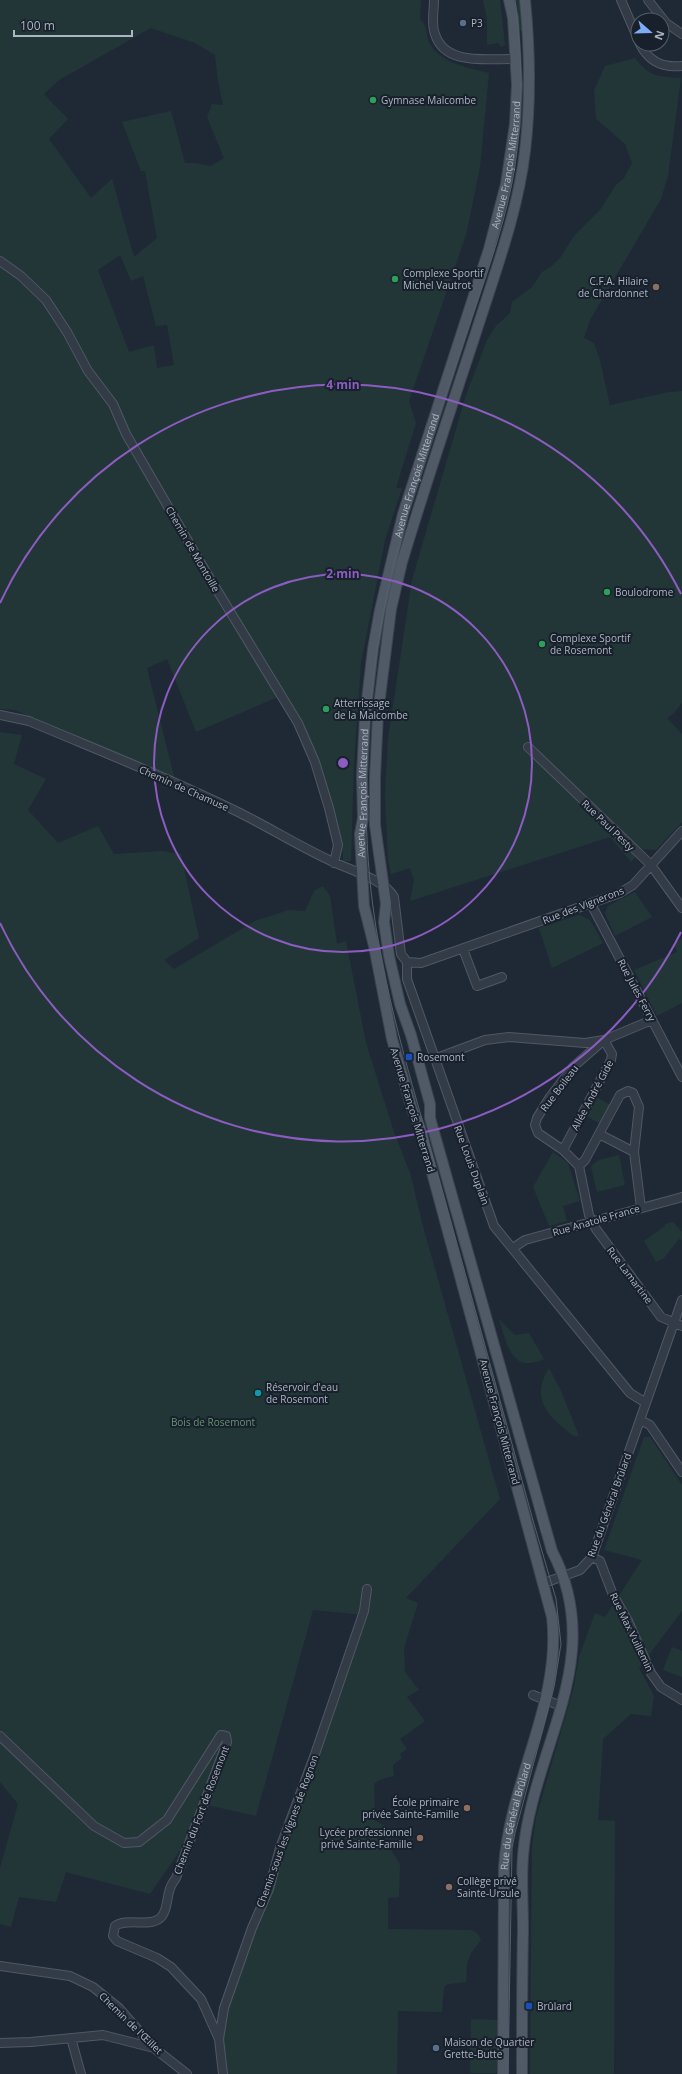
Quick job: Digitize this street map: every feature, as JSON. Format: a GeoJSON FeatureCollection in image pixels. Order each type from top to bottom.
{"type":"FeatureCollection","features":[{"type":"Feature","properties":{"kind":"main road","name":"Avenue François Mitterrand"},"geometry":{"type":"LineString","coordinates":[[509,0],[516,59],[515,124],[510,164],[500,210],[489,249],[403,514],[380,610],[372,649],[365,717],[362,776],[363,818],[360,834],[364,906],[378,961],[392,1040],[410,1104],[420,1128],[544,1583]]}},
{"type":"Feature","properties":{"kind":"main road","name":"Avenue François Mitterrand"},"geometry":{"type":"LineString","coordinates":[[525,0],[529,47],[530,86],[525,152],[516,201],[502,252],[416,515],[392,609],[378,712],[375,777],[375,825],[382,885],[386,904],[384,922],[400,1004],[411,1035],[430,1104],[430,1118],[552,1551],[564,1577]]}},
{"type":"Feature","properties":{"kind":"main road","name":"Rue du Général Brûlard"},"geometry":{"type":"LineString","coordinates":[[522,2074],[523,1856],[529,1816],[570,1673],[573,1647],[573,1625],[564,1577]]}},
{"type":"Feature","properties":{"kind":"main road","name":"Rue du Général Brûlard"},"geometry":{"type":"LineString","coordinates":[[503,2074],[504,1868],[507,1836],[551,1675],[554,1632],[549,1600],[544,1583]]}},
{"type":"Feature","properties":{"kind":"street"},"geometry":{"type":"LineString","coordinates":[[434,0],[435,36],[441,46],[450,53],[462,57],[516,59]]}},
{"type":"Feature","properties":{"kind":"street"},"geometry":{"type":"LineString","coordinates":[[621,0],[630,21]]}},
{"type":"Feature","properties":{"kind":"street"},"geometry":{"type":"LineString","coordinates":[[648,0],[666,23],[682,34]]}},
{"type":"Feature","properties":{"kind":"street"},"geometry":{"type":"LineString","coordinates":[[645,52],[649,58],[657,63],[673,67],[682,66]]}},
{"type":"Feature","properties":{"kind":"street","name":"Chemin de Montoille"},"geometry":{"type":"LineString","coordinates":[[0,261],[21,276],[46,300],[67,332],[88,371],[113,404],[126,434],[206,572],[298,723],[315,762],[329,808],[338,845],[334,863]]}},
{"type":"Feature","properties":{"kind":"street","name":"Chemin de Chamuse"},"geometry":{"type":"LineString","coordinates":[[0,715],[29,721],[202,795],[241,813],[334,863],[382,885]]}},
{"type":"Feature","properties":{"kind":"street","name":"Rue Paul Pesty"},"geometry":{"type":"LineString","coordinates":[[528,747],[651,865],[682,908]]}},
{"type":"Feature","properties":{"kind":"street","name":"Rue des Vignerons"},"geometry":{"type":"LineString","coordinates":[[407,962],[421,963],[620,893],[632,885],[682,831]]}},
{"type":"Feature","properties":{"kind":"street","name":"Rue Louis Duplain"},"geometry":{"type":"LineString","coordinates":[[382,885],[390,891],[394,897],[401,954],[407,962],[407,979],[494,1226],[630,1393],[646,1403]]}},
{"type":"Feature","properties":{"kind":"street","name":"Rue Jules Ferry"},"geometry":{"type":"LineString","coordinates":[[590,904],[682,1077]]}},
{"type":"Feature","properties":{"kind":"street"},"geometry":{"type":"LineString","coordinates":[[463,949],[477,986],[502,977]]}},
{"type":"Feature","properties":{"kind":"street"},"geometry":{"type":"LineString","coordinates":[[434,1059],[485,1040],[509,1037],[585,1043],[604,1040],[652,1020]]}},
{"type":"Feature","properties":{"kind":"street","name":"Allée André Gide"},"geometry":{"type":"LineString","coordinates":[[563,1150],[612,1060],[612,1054],[604,1040]]}},
{"type":"Feature","properties":{"kind":"street","name":"Rue Boileau"},"geometry":{"type":"LineString","coordinates":[[591,1221],[578,1166],[563,1150],[538,1133],[535,1125],[537,1118],[573,1067],[604,1040]]}},
{"type":"Feature","properties":{"kind":"street"},"geometry":{"type":"LineString","coordinates":[[578,1166],[585,1160],[620,1095],[628,1091],[633,1093],[638,1107],[634,1152],[641,1208]]}},
{"type":"Feature","properties":{"kind":"street"},"geometry":{"type":"LineString","coordinates":[[599,1134],[634,1152]]}},
{"type":"Feature","properties":{"kind":"street","name":"Rue Anatole France"},"geometry":{"type":"LineString","coordinates":[[513,1248],[525,1240],[682,1197]]}},
{"type":"Feature","properties":{"kind":"street","name":"Rue Lamartine"},"geometry":{"type":"LineString","coordinates":[[591,1221],[661,1317],[678,1325]]}},
{"type":"Feature","properties":{"kind":"street","name":"Rue du Général Brûlard"},"geometry":{"type":"LineString","coordinates":[[544,1583],[580,1570],[592,1557],[646,1403],[678,1325],[682,1300]]}},
{"type":"Feature","properties":{"kind":"street"},"geometry":{"type":"LineString","coordinates":[[640,1420],[650,1425],[682,1472]]}},
{"type":"Feature","properties":{"kind":"street","name":"Rue Max Vuillemin"},"geometry":{"type":"LineString","coordinates":[[592,1557],[600,1561],[613,1595],[628,1621],[651,1673],[661,1686],[682,1700]]}},
{"type":"Feature","properties":{"kind":"street","name":"Chemin sous les Vignes de Rognon"},"geometry":{"type":"LineString","coordinates":[[223,2074],[219,2039],[224,2008],[252,1928],[269,1889],[280,1848],[364,1611],[367,1589]]}},
{"type":"Feature","properties":{"kind":"street"},"geometry":{"type":"LineString","coordinates":[[533,1695],[561,1706]]}},
{"type":"Feature","properties":{"kind":"street","name":"Chemin du Fort de Rosemont"},"geometry":{"type":"LineString","coordinates":[[0,1736],[94,1826],[124,1842],[139,1842],[167,1820],[221,1735],[226,1736],[227,1742],[221,1760],[176,1878],[169,1889],[165,1912],[159,1919],[153,1921],[121,1922],[115,1926],[113,1936],[117,1941],[157,1958],[171,1967],[201,1999],[219,2039]]}},
{"type":"Feature","properties":{"kind":"street","name":"Chemin de l'Œillet"},"geometry":{"type":"LineString","coordinates":[[0,1966],[70,1976],[93,1987],[119,2008],[154,2048],[187,2074]]}},
{"type":"Feature","properties":{"kind":"street"},"geometry":{"type":"LineString","coordinates":[[0,2043],[103,2035],[154,2048]]}},
{"type":"Feature","properties":{"kind":"street"},"geometry":{"type":"LineString","coordinates":[[71,2038],[81,2074]]}},
{"type":"Feature","properties":{"kind":"green space"},"geometry":{"type":"Polygon","coordinates":[[[0,0],[421,0],[420,19],[424,24],[429,42],[434,49],[447,60],[455,64],[489,73],[480,167],[466,235],[409,401],[416,423],[396,488],[402,488],[385,540],[361,663],[354,762],[351,861],[343,861],[342,841],[317,761],[303,724],[285,694],[196,732],[167,659],[147,668],[175,780],[15,710],[0,709],[0,0]],[[151,28],[59,80],[44,94],[68,119],[49,139],[91,198],[112,179],[134,257],[157,238],[145,171],[141,171],[122,122],[171,111],[185,163],[211,166],[224,158],[207,117],[212,104],[223,105],[215,55],[195,43],[151,28]],[[120,255],[98,270],[129,352],[154,345],[157,368],[174,365],[167,325],[156,326],[143,276],[131,281],[120,255]]]}},
{"type":"Feature","properties":{"kind":"green space"},"geometry":{"type":"Polygon","coordinates":[[[483,0],[500,0],[505,45],[501,47],[498,43],[487,45],[487,19],[483,0]]]}},
{"type":"Feature","properties":{"kind":"green space"},"geometry":{"type":"Polygon","coordinates":[[[512,0],[522,0],[526,36],[516,26],[512,0]]]}},
{"type":"Feature","properties":{"kind":"green space"},"geometry":{"type":"Polygon","coordinates":[[[635,58],[650,73],[666,77],[681,78],[668,176],[661,199],[590,320],[584,338],[594,343],[600,361],[610,405],[669,392],[682,391],[682,703],[673,714],[667,718],[682,734],[682,822],[656,850],[643,849],[631,862],[610,837],[410,901],[414,880],[410,868],[391,874],[388,861],[385,795],[388,739],[412,580],[466,395],[487,340],[496,326],[510,313],[512,302],[532,287],[542,272],[552,266],[560,258],[574,236],[600,210],[616,185],[624,178],[632,163],[625,144],[596,119],[594,91],[605,66],[635,58]]]}},
{"type":"Feature","properties":{"kind":"green space","name":"Bois de Rosemont"},"geometry":{"type":"Polygon","coordinates":[[[0,732],[22,735],[14,764],[46,779],[28,810],[58,843],[98,826],[114,854],[162,851],[181,854],[199,938],[164,960],[174,969],[255,921],[289,910],[305,911],[314,891],[323,886],[330,896],[337,944],[346,941],[366,1043],[394,1132],[410,1173],[424,1230],[500,1499],[406,1598],[418,1603],[404,1648],[405,1672],[419,1690],[407,1697],[425,1721],[400,1739],[407,1749],[400,1754],[402,1758],[393,1765],[394,1776],[379,1780],[374,1784],[375,1821],[386,1826],[386,1842],[400,1864],[399,1897],[388,1898],[388,1929],[472,1930],[478,1934],[481,1940],[471,1953],[467,1964],[466,1982],[448,1984],[444,1987],[442,2012],[398,2011],[397,2074],[225,2074],[222,2045],[227,2008],[258,1921],[272,1895],[282,1850],[366,1615],[313,1610],[256,1816],[203,1804],[181,1849],[150,1894],[66,1872],[56,1902],[19,1897],[11,1927],[0,1924],[0,1868],[18,1804],[0,1782],[0,732]]]}},
{"type":"Feature","properties":{"kind":"green space"},"geometry":{"type":"Polygon","coordinates":[[[635,892],[652,917],[615,936],[605,913],[608,906],[635,892]]]}},
{"type":"Feature","properties":{"kind":"green space"},"geometry":{"type":"Polygon","coordinates":[[[579,915],[590,920],[603,943],[552,968],[539,928],[579,915]]]}},
{"type":"Feature","properties":{"kind":"green space"},"geometry":{"type":"Polygon","coordinates":[[[682,939],[682,1003],[657,1016],[634,970],[677,952],[674,943],[682,939]]]}},
{"type":"Feature","properties":{"kind":"green space"},"geometry":{"type":"Polygon","coordinates":[[[596,1097],[611,1105],[600,1124],[585,1115],[596,1097]]]}},
{"type":"Feature","properties":{"kind":"green space"},"geometry":{"type":"Polygon","coordinates":[[[553,1152],[568,1163],[580,1201],[563,1206],[567,1221],[549,1226],[533,1187],[553,1152]]]}},
{"type":"Feature","properties":{"kind":"green space"},"geometry":{"type":"Polygon","coordinates":[[[619,1155],[625,1185],[597,1192],[591,1167],[599,1160],[619,1155]]]}},
{"type":"Feature","properties":{"kind":"green space"},"geometry":{"type":"Polygon","coordinates":[[[673,1222],[682,1232],[682,1240],[679,1239],[664,1258],[656,1262],[644,1241],[665,1226],[665,1224],[673,1222]]]}},
{"type":"Feature","properties":{"kind":"green space"},"geometry":{"type":"Polygon","coordinates":[[[499,1319],[515,1335],[529,1333],[544,1359],[528,1363],[516,1359],[505,1340],[499,1319]]]}},
{"type":"Feature","properties":{"kind":"green space"},"geometry":{"type":"Polygon","coordinates":[[[549,1368],[561,1391],[579,1436],[574,1436],[565,1429],[550,1415],[545,1407],[541,1390],[543,1379],[549,1368]]]}},
{"type":"Feature","properties":{"kind":"green space"},"geometry":{"type":"Polygon","coordinates":[[[644,1437],[650,1437],[682,1485],[682,1611],[639,1668],[654,1696],[651,1716],[631,1714],[603,1739],[598,1820],[615,1821],[614,2074],[530,2074],[532,1847],[536,1818],[574,1687],[579,1657],[595,1613],[605,1617],[642,1560],[604,1550],[644,1437]]]}},
{"type":"Feature","properties":{"kind":"green space"},"geometry":{"type":"Polygon","coordinates":[[[672,1647],[682,1651],[682,1677],[663,1670],[672,1647]]]}},
{"type":"Feature","properties":{"kind":"green space"},"geometry":{"type":"Polygon","coordinates":[[[471,2019],[498,2020],[497,2073],[470,2073],[471,2019]]]}},
{"type":"Feature","properties":{"kind":"tram line"},"geometry":{"type":"LineString","coordinates":[[508,2074],[512,1848],[554,1687],[561,1644],[556,1599],[412,1085],[386,979],[373,907],[367,845],[366,782],[372,687],[383,612],[393,568],[418,480],[497,241],[511,190],[517,151],[521,86],[521,64],[515,0]]}},
{"type":"Feature","properties":{"kind":"tram line"},"geometry":{"type":"LineString","coordinates":[[535,1506],[542,1533]]}},
{"type":"Feature","properties":{"kind":"place","name":"P3"},"geometry":{"type":"Point","coordinates":[463,23]}},
{"type":"Feature","properties":{"kind":"place","name":"Gymnase Malcombe"},"geometry":{"type":"Point","coordinates":[373,100]}},
{"type":"Feature","properties":{"kind":"place","name":"Complexe Sportif Michel Vautrot"},"geometry":{"type":"Point","coordinates":[395,279]}},
{"type":"Feature","properties":{"kind":"place","name":"C.F.A. Hilaire de Chardonnet"},"geometry":{"type":"Point","coordinates":[656,287]}},
{"type":"Feature","properties":{"kind":"place","name":"Boulodrome"},"geometry":{"type":"Point","coordinates":[607,592]}},
{"type":"Feature","properties":{"kind":"place","name":"Complexe Sportif de Rosemont"},"geometry":{"type":"Point","coordinates":[542,644]}},
{"type":"Feature","properties":{"kind":"place","name":"Atterrissage de la Malcombe"},"geometry":{"type":"Point","coordinates":[326,709]}},
{"type":"Feature","properties":{"kind":"place","name":"Rosemont"},"geometry":{"type":"Point","coordinates":[409,1057]}},
{"type":"Feature","properties":{"kind":"place","name":"Réservoir d'eau de Rosemont"},"geometry":{"type":"Point","coordinates":[258,1393]}},
{"type":"Feature","properties":{"kind":"place","name":"École primaire privée Sainte-Famille"},"geometry":{"type":"Point","coordinates":[467,1808]}},
{"type":"Feature","properties":{"kind":"place","name":"Lycée professionnel privé Sainte-Famille"},"geometry":{"type":"Point","coordinates":[420,1838]}},
{"type":"Feature","properties":{"kind":"place","name":"Collège privé Sainte-Ursule"},"geometry":{"type":"Point","coordinates":[449,1887]}},
{"type":"Feature","properties":{"kind":"place","name":"Brûlard"},"geometry":{"type":"Point","coordinates":[529,2006]}},
{"type":"Feature","properties":{"kind":"place","name":"Maison de Quartier Grette-Butte"},"geometry":{"type":"Point","coordinates":[436,2048]}}]}
